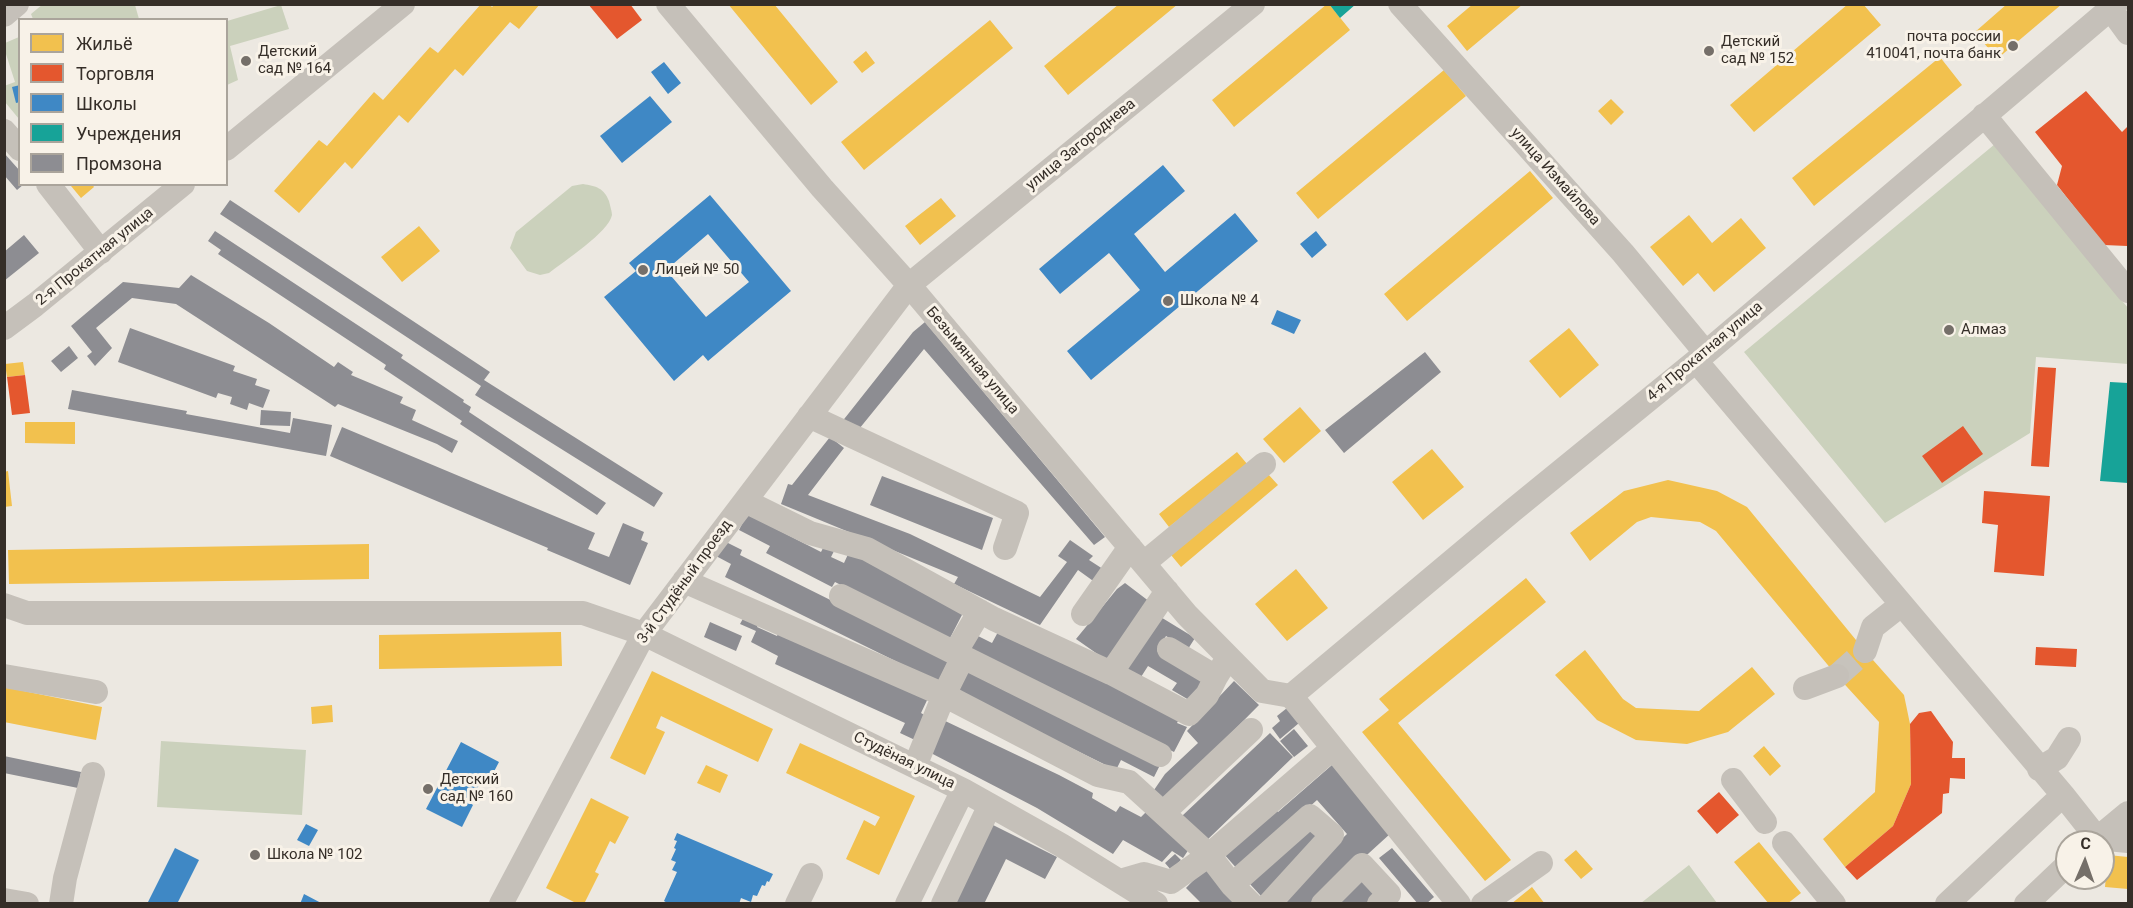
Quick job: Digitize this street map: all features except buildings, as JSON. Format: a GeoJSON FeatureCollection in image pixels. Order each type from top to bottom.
{"type":"FeatureCollection","features":[{"type":"Feature","properties":{"kind":"street"},"geometry":{"type":"LineString","coordinates":[[4,15],[17,4]]}},
{"type":"Feature","properties":{"kind":"street"},"geometry":{"type":"LineString","coordinates":[[228,147],[403,4]]}},
{"type":"Feature","properties":{"kind":"street","name":"Безымянная улица"},"geometry":{"type":"LineString","coordinates":[[668,4],[822,188],[909,285],[1137,555],[1187,615],[1222,666],[1262,691],[1291,696]]}},
{"type":"Feature","properties":{"kind":"street","name":"улица Загороднева"},"geometry":{"type":"LineString","coordinates":[[909,285],[1253,4]]}},
{"type":"Feature","properties":{"kind":"street","name":"улица Измайлова"},"geometry":{"type":"LineString","coordinates":[[1400,4],[1623,253],[1701,356],[1901,605],[2063,795],[2088,830]]}},
{"type":"Feature","properties":{"kind":"street"},"geometry":{"type":"LineString","coordinates":[[2111,6],[2128,33]]}},
{"type":"Feature","properties":{"kind":"street","name":"4-я Прокатная улица"},"geometry":{"type":"LineString","coordinates":[[1291,696],[1701,356],[2111,6]]}},
{"type":"Feature","properties":{"kind":"street"},"geometry":{"type":"LineString","coordinates":[[1984,116],[2128,291]]}},
{"type":"Feature","properties":{"kind":"street"},"geometry":{"type":"LineString","coordinates":[[4,131],[18,147]]}},
{"type":"Feature","properties":{"kind":"street"},"geometry":{"type":"LineString","coordinates":[[50,186],[101,252]]}},
{"type":"Feature","properties":{"kind":"street","name":"2-я Прокатная улица"},"geometry":{"type":"LineString","coordinates":[[4,328],[181,186]]}},
{"type":"Feature","properties":{"kind":"street","name":"3-й Студёный проезд"},"geometry":{"type":"LineString","coordinates":[[501,903],[644,634],[909,285]]}},
{"type":"Feature","properties":{"kind":"street"},"geometry":{"type":"LineString","coordinates":[[810,416],[1017,513],[1005,548]]}},
{"type":"Feature","properties":{"kind":"street"},"geometry":{"type":"LineString","coordinates":[[1083,614],[1137,555],[1264,464]]}},
{"type":"Feature","properties":{"kind":"street"},"geometry":{"type":"LineString","coordinates":[[745,501],[810,533],[867,549],[980,611],[1111,673],[1189,714],[1207,695],[1222,666],[1169,649]]}},
{"type":"Feature","properties":{"kind":"street"},"geometry":{"type":"LineString","coordinates":[[684,581],[944,695],[1098,775],[1129,782],[1209,855],[1251,903]]}},
{"type":"Feature","properties":{"kind":"street"},"geometry":{"type":"LineString","coordinates":[[1111,673],[1167,591]]}},
{"type":"Feature","properties":{"kind":"street"},"geometry":{"type":"LineString","coordinates":[[841,596],[1160,755]]}},
{"type":"Feature","properties":{"kind":"street","name":"Студёная улица"},"geometry":{"type":"LineString","coordinates":[[4,604],[27,613],[583,613],[644,634],[963,790],[1156,903]]}},
{"type":"Feature","properties":{"kind":"street"},"geometry":{"type":"LineString","coordinates":[[1865,651],[1873,627],[1901,605]]}},
{"type":"Feature","properties":{"kind":"street"},"geometry":{"type":"LineString","coordinates":[[915,766],[959,655],[980,611]]}},
{"type":"Feature","properties":{"kind":"street"},"geometry":{"type":"LineString","coordinates":[[4,676],[96,692]]}},
{"type":"Feature","properties":{"kind":"street"},"geometry":{"type":"LineString","coordinates":[[1805,688],[1837,676]]}},
{"type":"Feature","properties":{"kind":"street"},"geometry":{"type":"LineString","coordinates":[[1291,696],[1459,903]]}},
{"type":"Feature","properties":{"kind":"street"},"geometry":{"type":"LineString","coordinates":[[1163,813],[1251,730]]}},
{"type":"Feature","properties":{"kind":"street"},"geometry":{"type":"LineString","coordinates":[[2039,769],[2057,758],[2069,739]]}},
{"type":"Feature","properties":{"kind":"street"},"geometry":{"type":"LineString","coordinates":[[1120,881],[1144,874],[1171,882],[1209,855],[1334,748]]}},
{"type":"Feature","properties":{"kind":"street"},"geometry":{"type":"LineString","coordinates":[[61,903],[65,878],[93,774]]}},
{"type":"Feature","properties":{"kind":"street"},"geometry":{"type":"LineString","coordinates":[[1733,780],[1765,822]]}},
{"type":"Feature","properties":{"kind":"street"},"geometry":{"type":"LineString","coordinates":[[907,903],[963,790]]}},
{"type":"Feature","properties":{"kind":"street"},"geometry":{"type":"LineString","coordinates":[[1947,903],[2063,795]]}},
{"type":"Feature","properties":{"kind":"street"},"geometry":{"type":"LineString","coordinates":[[942,903],[990,805]]}},
{"type":"Feature","properties":{"kind":"street"},"geometry":{"type":"LineString","coordinates":[[2107,830],[2128,813]]}},
{"type":"Feature","properties":{"kind":"street"},"geometry":{"type":"LineString","coordinates":[[1233,885],[1310,816],[1332,835],[1269,903]]}},
{"type":"Feature","properties":{"kind":"street"},"geometry":{"type":"LineString","coordinates":[[1784,843],[1834,903]]}},
{"type":"Feature","properties":{"kind":"street"},"geometry":{"type":"LineString","coordinates":[[1483,903],[1541,863]]}},
{"type":"Feature","properties":{"kind":"street"},"geometry":{"type":"LineString","coordinates":[[1323,903],[1362,865],[1387,900]]}},
{"type":"Feature","properties":{"kind":"street"},"geometry":{"type":"LineString","coordinates":[[797,903],[812,875]]}},
{"type":"Feature","properties":{"kind":"street"},"geometry":{"type":"LineString","coordinates":[[2026,903],[2055,876]]}},
{"type":"Feature","properties":{"kind":"street"},"geometry":{"type":"LineString","coordinates":[[4,900],[27,903]]}},
{"type":"Feature","properties":{"kind":"green space"},"geometry":{"type":"Polygon","coordinates":[[[43,4],[135,5],[139,18],[33,18],[31,14],[43,4]]]}},
{"type":"Feature","properties":{"kind":"green space"},"geometry":{"type":"Polygon","coordinates":[[[281,5],[289,29],[230,46],[238,80],[228,85],[228,21],[281,5]]]}},
{"type":"Feature","properties":{"kind":"green space"},"geometry":{"type":"Polygon","coordinates":[[[18,37],[18,118],[5,102],[4,86],[15,82],[5,51],[5,43],[18,37]]]}},
{"type":"Feature","properties":{"kind":"green space","name":"Алмаз"},"geometry":{"type":"Polygon","coordinates":[[[1995,144],[2128,308],[2128,364],[2036,357],[2030,433],[1885,523],[1744,352],[1995,144]]]}},
{"type":"Feature","properties":{"kind":"green space"},"geometry":{"type":"Polygon","coordinates":[[[583,184],[596,187],[605,193],[612,212],[609,222],[594,238],[549,273],[540,275],[527,271],[510,248],[516,232],[572,186],[583,184]]]}},
{"type":"Feature","properties":{"kind":"green space"},"geometry":{"type":"Polygon","coordinates":[[[161,741],[306,750],[302,815],[157,807],[161,741]]]}},
{"type":"Feature","properties":{"kind":"green space"},"geometry":{"type":"Polygon","coordinates":[[[1689,865],[1717,903],[1641,903],[1689,865]]]}},
{"type":"Feature","properties":{"kind":"tunnel"},"geometry":{"type":"LineString","coordinates":[[1837,676],[1865,651]]}},
{"type":"Feature","properties":{"kind":"place","name":"почта россии 410041, почта банк"},"geometry":{"type":"Point","coordinates":[2013,46]}},
{"type":"Feature","properties":{"kind":"place","name":"Детский сад № 152"},"geometry":{"type":"Point","coordinates":[1709,51]}},
{"type":"Feature","properties":{"kind":"place","name":"Детский сад № 164"},"geometry":{"type":"Point","coordinates":[246,61]}},
{"type":"Feature","properties":{"kind":"place","name":"Лицей № 50"},"geometry":{"type":"Point","coordinates":[643,270]}},
{"type":"Feature","properties":{"kind":"place","name":"Школа № 4"},"geometry":{"type":"Point","coordinates":[1168,301]}},
{"type":"Feature","properties":{"kind":"place","name":"Алмаз"},"geometry":{"type":"Point","coordinates":[1949,330]}},
{"type":"Feature","properties":{"kind":"place","name":"Детский сад № 160"},"geometry":{"type":"Point","coordinates":[428,789]}},
{"type":"Feature","properties":{"kind":"place","name":"Школа № 102"},"geometry":{"type":"Point","coordinates":[255,855]}}]}
